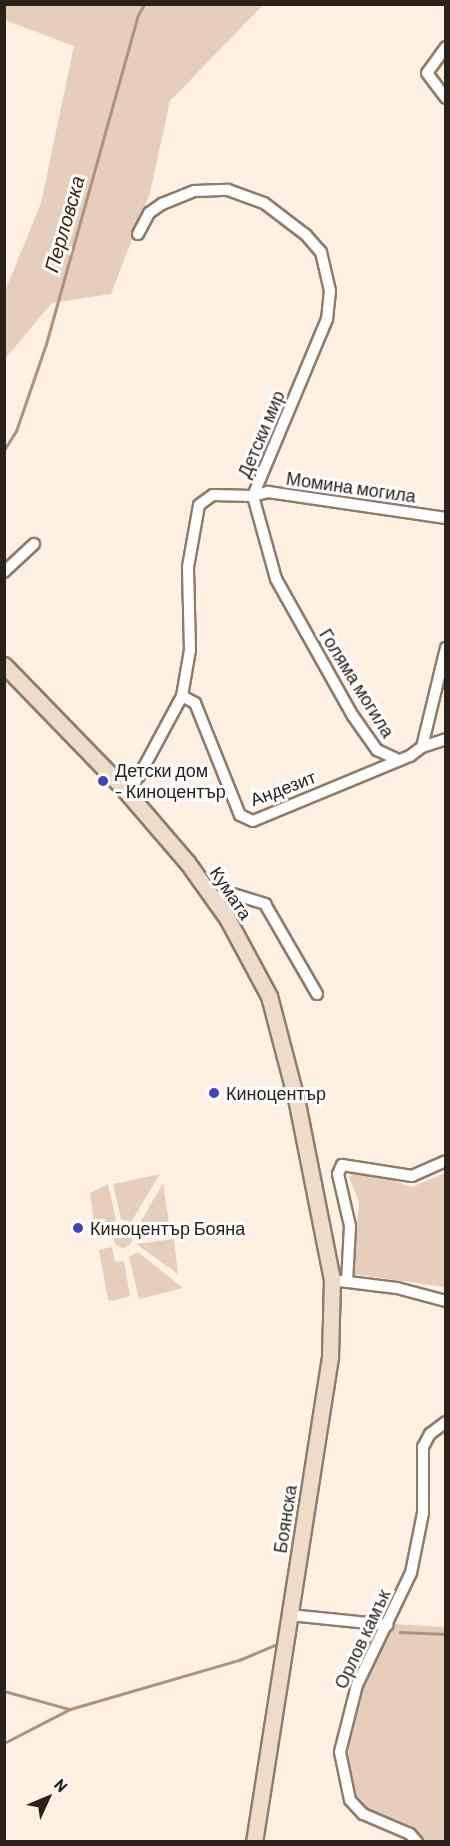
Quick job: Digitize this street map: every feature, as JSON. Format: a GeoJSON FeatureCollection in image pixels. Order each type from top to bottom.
{"type":"FeatureCollection","features":[{"type":"Feature","properties":{"kind":"main road","name":"Кумата"},"geometry":{"type":"LineString","coordinates":[[4,664],[125,790],[213,898],[269,996],[287,1057],[315,1203]]}},
{"type":"Feature","properties":{"kind":"main road","name":"Боянска"},"geometry":{"type":"LineString","coordinates":[[254,1842],[330,1357],[339,1281],[315,1203]]}},
{"type":"Feature","properties":{"kind":"street"},"geometry":{"type":"LineString","coordinates":[[446,47],[427,73],[446,98]]}},
{"type":"Feature","properties":{"kind":"street","name":"Детски мир"},"geometry":{"type":"LineString","coordinates":[[125,790],[139,776],[182,696],[190,650],[188,567],[199,505],[213,495],[253,496],[327,319],[330,291],[321,252],[306,235],[264,203],[228,190],[195,191],[162,204],[149,213],[138,234]]}},
{"type":"Feature","properties":{"kind":"street","name":"Момина могила"},"geometry":{"type":"LineString","coordinates":[[253,496],[268,492],[446,518]]}},
{"type":"Feature","properties":{"kind":"street","name":"Голяма могила"},"geometry":{"type":"LineString","coordinates":[[253,496],[276,579],[359,724],[377,750],[396,759],[410,756],[422,747],[446,648]]}},
{"type":"Feature","properties":{"kind":"street"},"geometry":{"type":"LineString","coordinates":[[4,572],[34,544]]}},
{"type":"Feature","properties":{"kind":"street","name":"Андезит"},"geometry":{"type":"LineString","coordinates":[[182,696],[195,703],[240,814],[253,821],[396,759]]}},
{"type":"Feature","properties":{"kind":"street"},"geometry":{"type":"LineString","coordinates":[[422,747],[446,739]]}},
{"type":"Feature","properties":{"kind":"street"},"geometry":{"type":"LineString","coordinates":[[213,898],[233,894],[265,904],[317,994]]}},
{"type":"Feature","properties":{"kind":"street"},"geometry":{"type":"LineString","coordinates":[[446,1161],[412,1176],[349,1164],[339,1170],[350,1226],[339,1281],[397,1288],[446,1301]]}},
{"type":"Feature","properties":{"kind":"street","name":"Орлов камък"},"geometry":{"type":"LineString","coordinates":[[417,1842],[410,1834],[363,1814],[350,1800],[340,1752],[349,1708],[411,1573],[423,1513],[423,1447],[430,1434],[446,1422]]}},
{"type":"Feature","properties":{"kind":"street"},"geometry":{"type":"LineString","coordinates":[[290,1615],[387,1625]]}},
{"type":"Feature","properties":{"kind":"shaded area"},"geometry":{"type":"Polygon","coordinates":[[[5,5],[263,5],[170,101],[150,193],[111,294],[52,303],[5,359],[5,291],[41,203],[74,46],[5,20],[5,5]]]}},
{"type":"Feature","properties":{"kind":"shaded area"},"geometry":{"type":"Polygon","coordinates":[[[359,1169],[412,1187],[445,1173],[445,1287],[353,1274],[359,1202],[349,1177],[359,1169]]]}},
{"type":"Feature","properties":{"kind":"shaded area"},"geometry":{"type":"Polygon","coordinates":[[[160,1174],[131,1222],[121,1219],[113,1184],[160,1174]]]}},
{"type":"Feature","properties":{"kind":"shaded area"},"geometry":{"type":"Polygon","coordinates":[[[163,1183],[169,1223],[137,1228],[163,1183]]]}},
{"type":"Feature","properties":{"kind":"shaded area"},"geometry":{"type":"Polygon","coordinates":[[[108,1184],[116,1220],[108,1227],[107,1237],[96,1238],[90,1193],[108,1184]]]}},
{"type":"Feature","properties":{"kind":"shaded area"},"geometry":{"type":"Polygon","coordinates":[[[123,1230],[129,1233],[132,1239],[129,1245],[123,1248],[117,1245],[114,1239],[117,1233],[123,1230]]]}},
{"type":"Feature","properties":{"kind":"shaded area"},"geometry":{"type":"Polygon","coordinates":[[[174,1239],[178,1274],[136,1244],[174,1239]]]}},
{"type":"Feature","properties":{"kind":"shaded area"},"geometry":{"type":"Polygon","coordinates":[[[112,1247],[115,1262],[124,1261],[130,1296],[112,1301],[108,1300],[99,1250],[112,1247]]]}},
{"type":"Feature","properties":{"kind":"shaded area"},"geometry":{"type":"Polygon","coordinates":[[[138,1252],[183,1288],[139,1299],[129,1257],[138,1252]]]}},
{"type":"Feature","properties":{"kind":"shaded area"},"geometry":{"type":"Polygon","coordinates":[[[394,1624],[445,1627],[445,1841],[424,1841],[372,1813],[352,1789],[348,1761],[350,1728],[364,1683],[394,1624]]]}},
{"type":"Feature","properties":{"kind":"waterway","name":"Перловска"},"geometry":{"type":"LineString","coordinates":[[4,450],[16,431],[46,344],[138,15],[144,4]]}},
{"type":"Feature","properties":{"kind":"waterway"},"geometry":{"type":"LineString","coordinates":[[400,1632],[446,1634]]}},
{"type":"Feature","properties":{"kind":"waterway"},"geometry":{"type":"LineString","coordinates":[[4,1743],[70,1709],[239,1660],[277,1644]]}},
{"type":"Feature","properties":{"kind":"waterway"},"geometry":{"type":"LineString","coordinates":[[4,1691],[69,1709]]}},
{"type":"Feature","properties":{"kind":"place","name":"Детски дом - Киноцентър"},"geometry":{"type":"Point","coordinates":[103,781]}},
{"type":"Feature","properties":{"kind":"place","name":"Киноцентър"},"geometry":{"type":"Point","coordinates":[214,1093]}},
{"type":"Feature","properties":{"kind":"place","name":"Киноцентър Бояна"},"geometry":{"type":"Point","coordinates":[78,1228]}}]}
